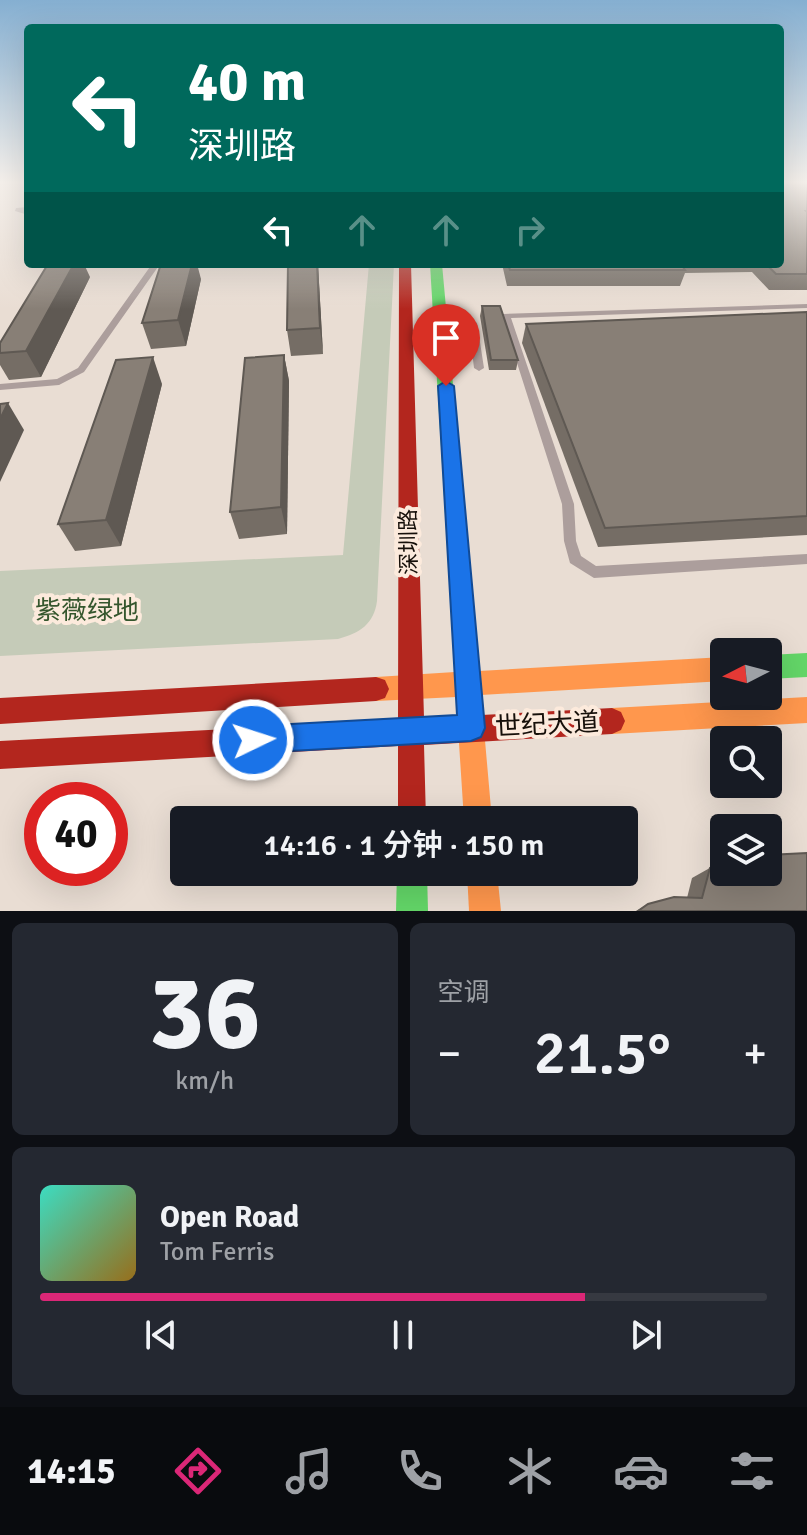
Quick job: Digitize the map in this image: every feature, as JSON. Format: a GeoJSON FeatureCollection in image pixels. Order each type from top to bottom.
{"type":"FeatureCollection","features":[{"type":"Feature","properties":{"kind":"street","name":"深圳路"},"geometry":{"type":"LineString","coordinates":[[405,268],[412,806]]}},
{"type":"Feature","properties":{"kind":"street"},"geometry":{"type":"LineString","coordinates":[[436,268],[477,806]]}},
{"type":"Feature","properties":{"kind":"street"},"geometry":{"type":"LineString","coordinates":[[782,666],[807,665]]}},
{"type":"Feature","properties":{"kind":"street","name":"世纪大道"},"geometry":{"type":"LineString","coordinates":[[0,711],[710,670]]}},
{"type":"Feature","properties":{"kind":"street","name":"世纪大道"},"geometry":{"type":"LineString","coordinates":[[0,755],[807,710]]}},
{"type":"Feature","properties":{"kind":"street"},"geometry":{"type":"LineString","coordinates":[[412,886],[412,911]]}},
{"type":"Feature","properties":{"kind":"street"},"geometry":{"type":"LineString","coordinates":[[483,886],[485,911]]}},
{"type":"Feature","properties":{"kind":"lane"},"geometry":{"type":"LineString","coordinates":[[0,387],[59,382],[81,370],[153,268]]}},
{"type":"Feature","properties":{"kind":"lane"},"geometry":{"type":"LineString","coordinates":[[807,306],[506,316],[568,504],[570,541],[575,559],[594,572],[807,559]]}},
{"type":"Feature","properties":{"kind":"lane"},"geometry":{"type":"LineString","coordinates":[[441,323],[473,323],[479,368]]}},
{"type":"Feature","properties":{"kind":"green space","name":"紫薇绿地"},"geometry":{"type":"Polygon","coordinates":[[[369,268],[394,268],[377,601],[373,616],[365,626],[338,639],[0,656],[0,571],[343,555],[369,268]]]}},
{"type":"Feature","properties":{"kind":"building"},"geometry":{"type":"Polygon","coordinates":[[[784,224],[807,224],[807,274],[776,274],[770,268],[784,268],[784,224]]]}},
{"type":"Feature","properties":{"kind":"building"},"geometry":{"type":"Polygon","coordinates":[[[46,268],[72,268],[26,351],[0,353],[0,343],[46,268]]]}},
{"type":"Feature","properties":{"kind":"building"},"geometry":{"type":"Polygon","coordinates":[[[160,268],[191,268],[178,320],[142,323],[160,268]]]}},
{"type":"Feature","properties":{"kind":"building"},"geometry":{"type":"Polygon","coordinates":[[[288,268],[317,268],[320,328],[287,330],[288,268]]]}},
{"type":"Feature","properties":{"kind":"building"},"geometry":{"type":"Polygon","coordinates":[[[509,268],[685,270],[510,270],[509,268]]]}},
{"type":"Feature","properties":{"kind":"building"},"geometry":{"type":"Polygon","coordinates":[[[482,306],[500,306],[518,360],[491,360],[482,306]]]}},
{"type":"Feature","properties":{"kind":"building"},"geometry":{"type":"Polygon","coordinates":[[[807,312],[807,516],[605,528],[526,324],[807,312]]]}},
{"type":"Feature","properties":{"kind":"building"},"geometry":{"type":"Polygon","coordinates":[[[284,355],[281,507],[230,512],[245,358],[284,355]]]}},
{"type":"Feature","properties":{"kind":"building"},"geometry":{"type":"Polygon","coordinates":[[[153,357],[106,520],[58,524],[116,360],[153,357]]]}},
{"type":"Feature","properties":{"kind":"building"},"geometry":{"type":"Polygon","coordinates":[[[8,403],[0,419],[0,404],[8,403]]]}},
{"type":"Feature","properties":{"kind":"building"},"geometry":{"type":"Polygon","coordinates":[[[807,853],[807,911],[638,911],[648,904],[674,897],[702,898],[710,868],[710,886],[782,886],[782,854],[807,853]]]}},
{"type":"Feature","properties":{"kind":"traffic: fast"},"geometry":{"type":"LineString","coordinates":[[436,268],[465,647]]}},
{"type":"Feature","properties":{"kind":"traffic: fast"},"geometry":{"type":"LineString","coordinates":[[782,666],[807,665]]}},
{"type":"Feature","properties":{"kind":"traffic: fast"},"geometry":{"type":"LineString","coordinates":[[412,886],[412,911]]}},
{"type":"Feature","properties":{"kind":"traffic: slow"},"geometry":{"type":"LineString","coordinates":[[465,647],[477,806]]}},
{"type":"Feature","properties":{"kind":"traffic: slow"},"geometry":{"type":"LineString","coordinates":[[376,689],[710,670]]}},
{"type":"Feature","properties":{"kind":"traffic: slow"},"geometry":{"type":"LineString","coordinates":[[612,721],[807,710]]}},
{"type":"Feature","properties":{"kind":"traffic: slow"},"geometry":{"type":"LineString","coordinates":[[483,886],[485,911]]}},
{"type":"Feature","properties":{"kind":"traffic: jam"},"geometry":{"type":"LineString","coordinates":[[405,268],[412,806]]}},
{"type":"Feature","properties":{"kind":"traffic: jam"},"geometry":{"type":"LineString","coordinates":[[0,711],[376,689]]}},
{"type":"Feature","properties":{"kind":"traffic: jam"},"geometry":{"type":"LineString","coordinates":[[0,755],[612,721]]}},
{"type":"Feature","properties":{"kind":"route"},"geometry":{"type":"LineString","coordinates":[[253,740],[471,728],[446,386]]}}]}
